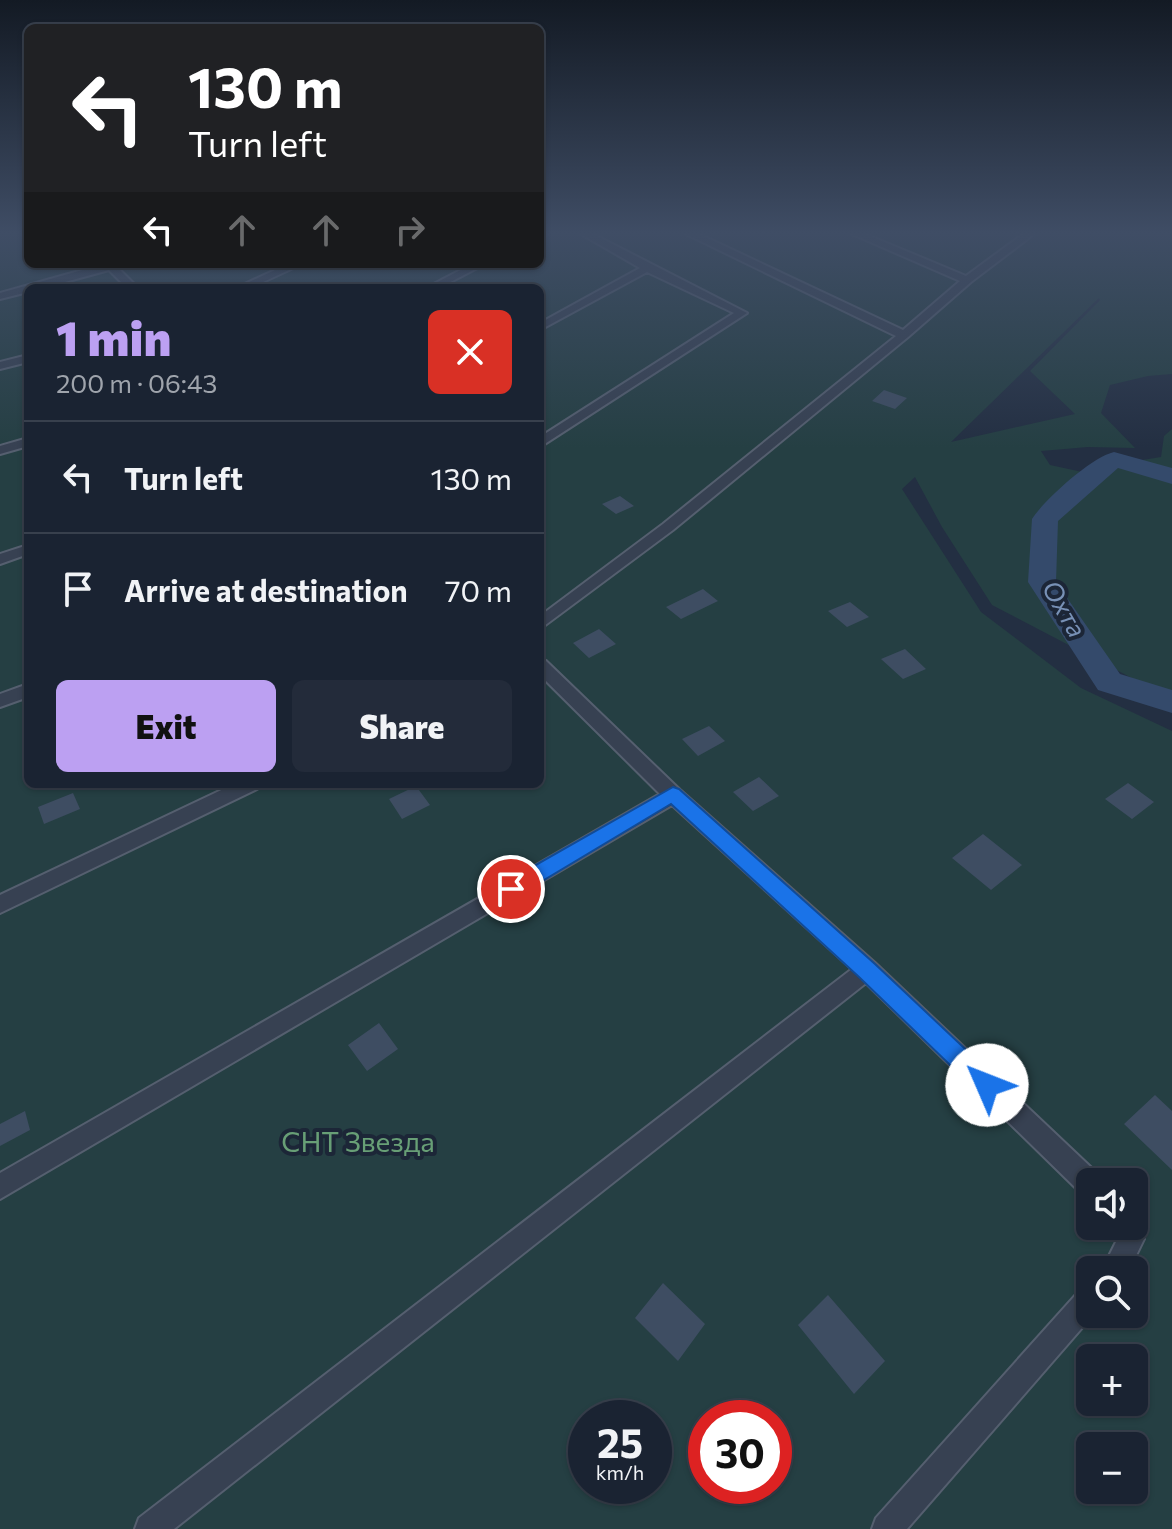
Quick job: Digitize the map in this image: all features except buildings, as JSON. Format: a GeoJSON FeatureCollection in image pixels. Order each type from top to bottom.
{"type":"FeatureCollection","features":[{"type":"Feature","properties":{"kind":"street"},"geometry":{"type":"LineString","coordinates":[[544,325],[579,305]]}},
{"type":"Feature","properties":{"kind":"street"},"geometry":{"type":"LineString","coordinates":[[544,440],[742,313],[726,305]]}},
{"type":"Feature","properties":{"kind":"street"},"geometry":{"type":"LineString","coordinates":[[841,305],[904,335]]}},
{"type":"Feature","properties":{"kind":"street"},"geometry":{"type":"LineString","coordinates":[[544,621],[668,527],[938,305]]}},
{"type":"Feature","properties":{"kind":"street"},"geometry":{"type":"LineString","coordinates":[[0,366],[24,359]]}},
{"type":"Feature","properties":{"kind":"street"},"geometry":{"type":"LineString","coordinates":[[0,450],[24,443]]}},
{"type":"Feature","properties":{"kind":"street"},"geometry":{"type":"LineString","coordinates":[[0,559],[24,550]]}},
{"type":"Feature","properties":{"kind":"street"},"geometry":{"type":"LineString","coordinates":[[544,669],[673,795],[867,970],[1076,1171]]}},
{"type":"Feature","properties":{"kind":"street"},"geometry":{"type":"LineString","coordinates":[[0,701],[24,692]]}},
{"type":"Feature","properties":{"kind":"street"},"geometry":{"type":"LineString","coordinates":[[0,904],[243,788]]}},
{"type":"Feature","properties":{"kind":"street"},"geometry":{"type":"LineString","coordinates":[[0,1187],[673,795]]}},
{"type":"Feature","properties":{"kind":"street"},"geometry":{"type":"LineString","coordinates":[[150,1529],[867,970]]}},
{"type":"Feature","properties":{"kind":"street"},"geometry":{"type":"LineString","coordinates":[[887,1529],[1076,1314]]}},
{"type":"Feature","properties":{"kind":"green space","name":"СНТ Звезда"},"geometry":{"type":"Polygon","coordinates":[[[0,305],[24,305],[24,788],[544,788],[544,305],[1091,305],[951,442],[1075,414],[1030,371],[1095,305],[1172,305],[1172,374],[1110,385],[1101,413],[1135,448],[1088,447],[1041,451],[1050,465],[1087,473],[1102,459],[1130,462],[1161,457],[1164,436],[1172,429],[1172,699],[992,605],[942,527],[915,477],[902,489],[981,612],[1081,688],[1172,731],[1172,1529],[0,1529],[0,305]]]}},
{"type":"Feature","properties":{"kind":"waterway","name":"Охта"},"geometry":{"type":"LineString","coordinates":[[1172,476],[1114,459],[1074,491],[1045,519],[1042,582],[1109,682],[1172,702]]}},
{"type":"Feature","properties":{"kind":"route"},"geometry":{"type":"LineString","coordinates":[[511,889],[673,795],[867,970],[987,1085]]}}]}
